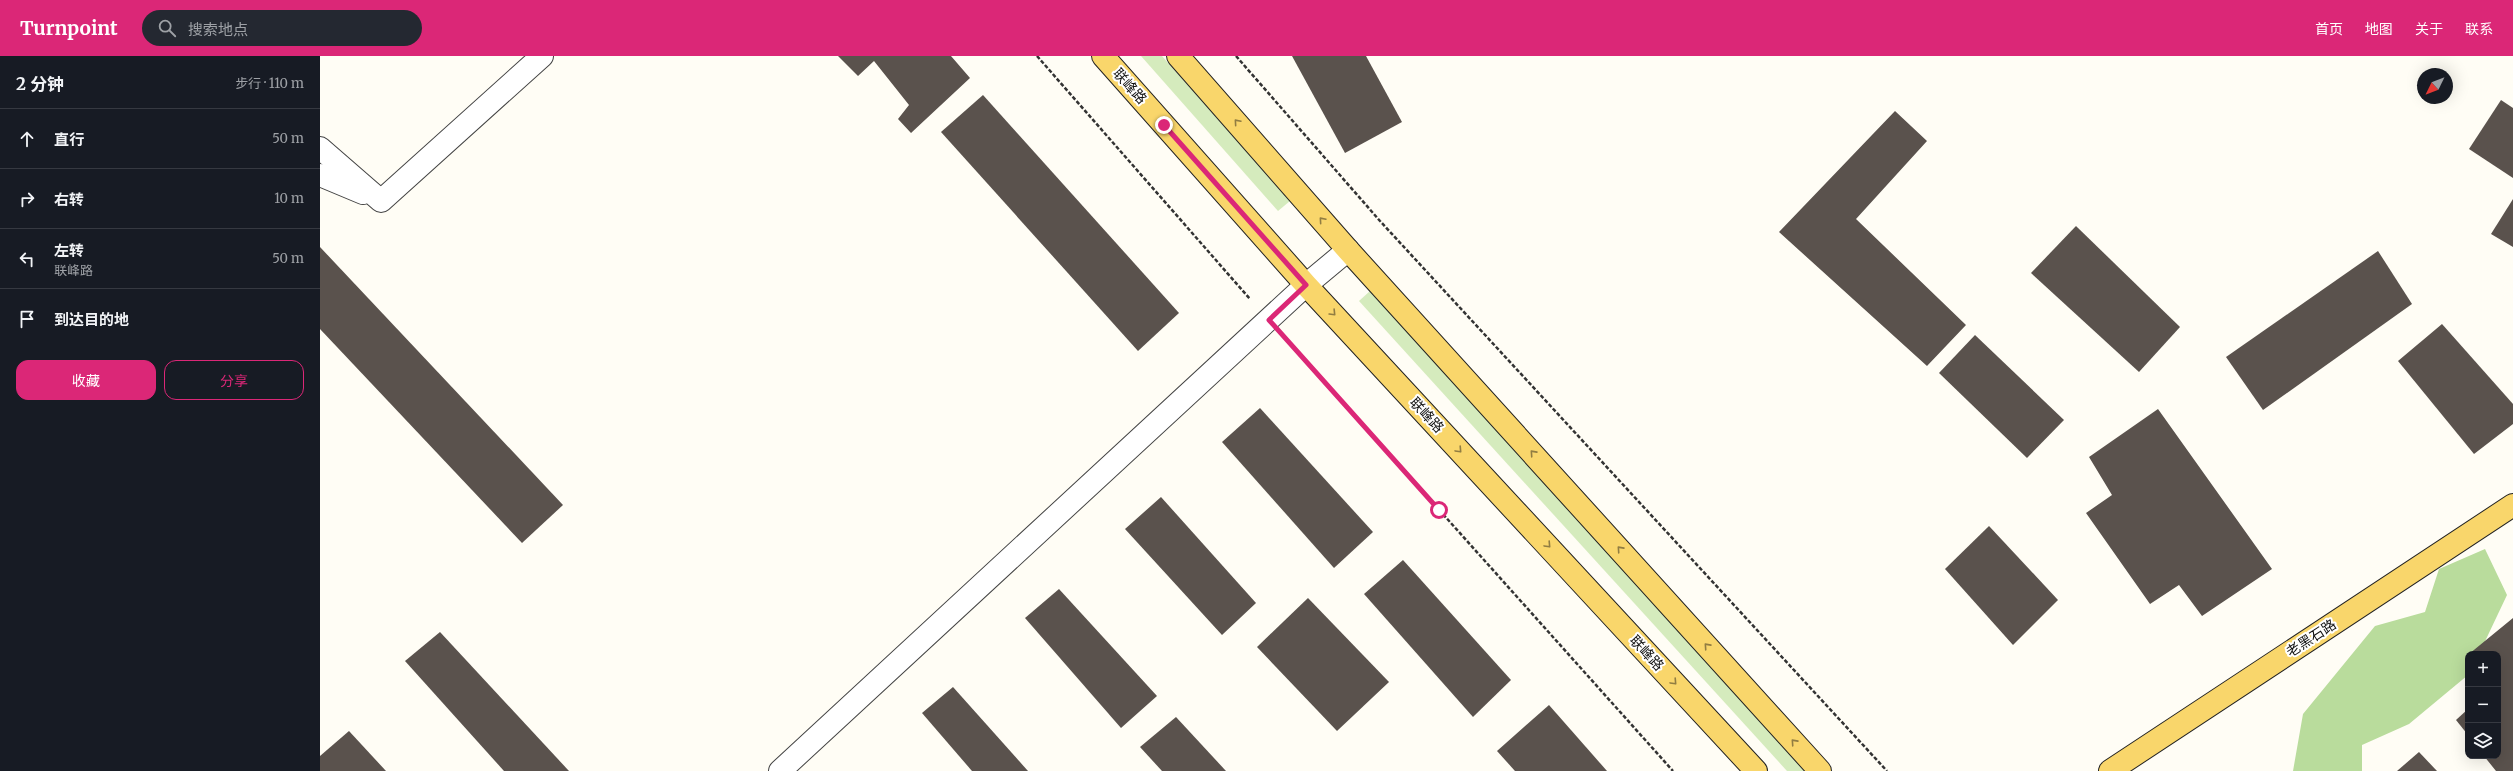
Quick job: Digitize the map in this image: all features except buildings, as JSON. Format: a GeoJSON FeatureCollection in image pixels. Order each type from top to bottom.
{"type":"FeatureCollection","features":[{"type":"Feature","properties":{"kind":"main road","name":"联峰路"},"geometry":{"type":"LineString","coordinates":[[1104,56],[1306,285],[1756,771]]}},
{"type":"Feature","properties":{"kind":"main road"},"geometry":{"type":"LineString","coordinates":[[1178,56],[1348,250],[1820,771]]}},
{"type":"Feature","properties":{"kind":"main road","name":"老黑石路"},"geometry":{"type":"LineString","coordinates":[[2110,771],[2513,505]]}},
{"type":"Feature","properties":{"kind":"street"},"geometry":{"type":"LineString","coordinates":[[380,201],[542,56]]}},
{"type":"Feature","properties":{"kind":"street"},"geometry":{"type":"LineString","coordinates":[[320,148],[380,201]]}},
{"type":"Feature","properties":{"kind":"street"},"geometry":{"type":"LineString","coordinates":[[320,175],[380,201]]}},
{"type":"Feature","properties":{"kind":"street"},"geometry":{"type":"LineString","coordinates":[[780,771],[1306,285],[1348,250]]}},
{"type":"Feature","properties":{"kind":"path"},"geometry":{"type":"LineString","coordinates":[[1036,56],[1269,320],[1673,771]]}},
{"type":"Feature","properties":{"kind":"path"},"geometry":{"type":"LineString","coordinates":[[1236,56],[1380,221],[1887,771]]}},
{"type":"Feature","properties":{"kind":"green space"},"geometry":{"type":"Polygon","coordinates":[[[1141,56],[1162,56],[1290,201],[1278,211],[1141,56]]]}},
{"type":"Feature","properties":{"kind":"green space"},"geometry":{"type":"Polygon","coordinates":[[[1370,291],[1808,771],[1787,771],[1359,301],[1370,291]]]}},
{"type":"Feature","properties":{"kind":"green space"},"geometry":{"type":"Polygon","coordinates":[[[2485,549],[2507,595],[2480,651],[2465,651],[2465,677],[2409,724],[2362,745],[2362,771],[2293,771],[2303,714],[2375,626],[2425,612],[2439,569],[2485,549]]]}},
{"type":"Feature","properties":{"kind":"route"},"geometry":{"type":"LineString","coordinates":[[1164,125],[1306,285],[1269,320],[1439,510]]}}]}
